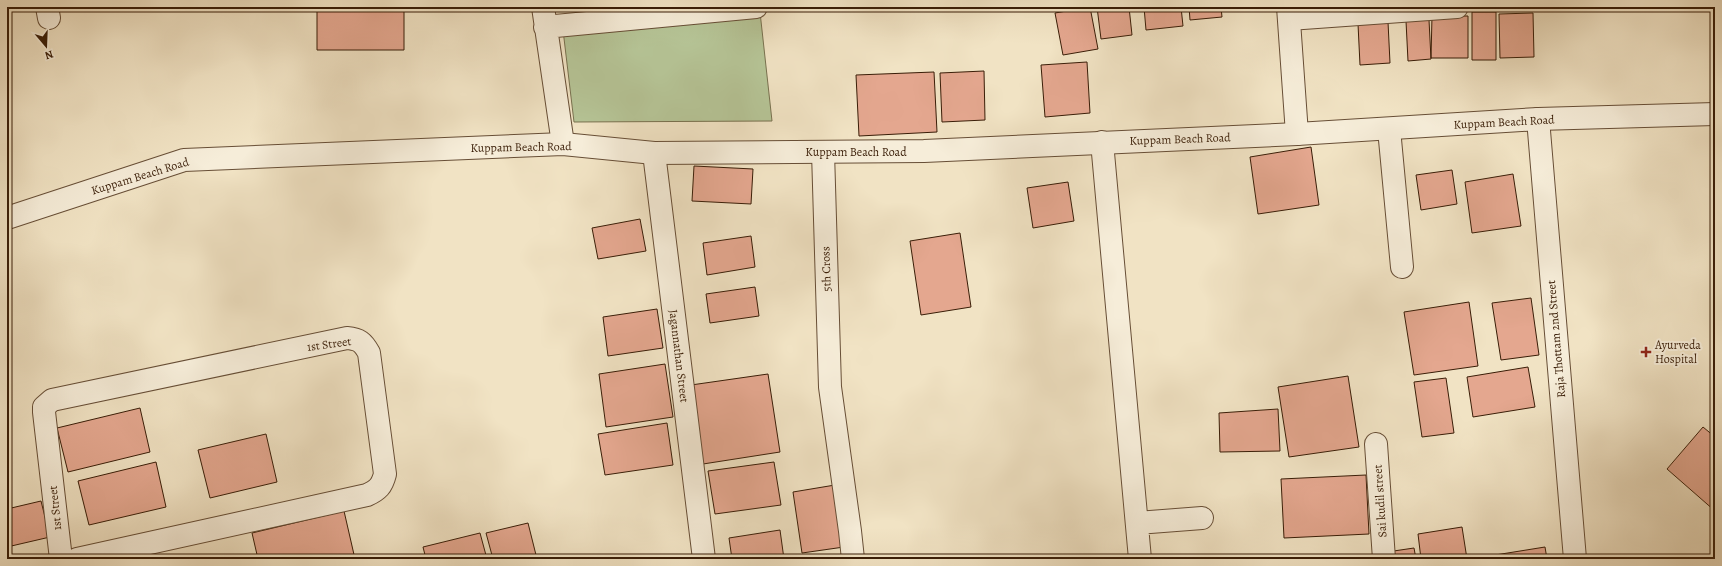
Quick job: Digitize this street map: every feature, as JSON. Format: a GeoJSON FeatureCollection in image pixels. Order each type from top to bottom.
{"type":"FeatureCollection","features":[{"type":"Feature","properties":{"kind":"street"},"geometry":{"type":"LineString","coordinates":[[563,144],[544,17],[756,7]]}},
{"type":"Feature","properties":{"kind":"street"},"geometry":{"type":"LineString","coordinates":[[1297,134],[1288,13],[1457,7]]}},
{"type":"Feature","properties":{"kind":"street","name":"Kuppam Beach Road"},"geometry":{"type":"LineString","coordinates":[[7,218],[184,160],[563,144],[654,153],[924,151],[1297,134],[1538,120],[1715,114]]}},
{"type":"Feature","properties":{"kind":"street","name":"Raja Thottam 2nd Street"},"geometry":{"type":"LineString","coordinates":[[1538,120],[1574,559]]}},
{"type":"Feature","properties":{"kind":"street"},"geometry":{"type":"LineString","coordinates":[[1389,129],[1402,267]]}},
{"type":"Feature","properties":{"kind":"street"},"geometry":{"type":"LineString","coordinates":[[1102,142],[1140,559]]}},
{"type":"Feature","properties":{"kind":"street","name":"5th Cross"},"geometry":{"type":"LineString","coordinates":[[822,152],[830,387],[853,559]]}},
{"type":"Feature","properties":{"kind":"street","name":"Jagannathan Street"},"geometry":{"type":"LineString","coordinates":[[654,153],[704,559]]}},
{"type":"Feature","properties":{"kind":"street","name":"1st Street"},"geometry":{"type":"LineString","coordinates":[[60,559],[44,412],[44,407],[52,400],[346,338],[357,339],[364,344],[369,353],[385,474],[381,486],[376,491],[367,495],[77,559]]}},
{"type":"Feature","properties":{"kind":"street","name":"Sai kudil street"},"geometry":{"type":"LineString","coordinates":[[1376,444],[1384,559]]}},
{"type":"Feature","properties":{"kind":"street"},"geometry":{"type":"LineString","coordinates":[[1137,523],[1202,518]]}},
{"type":"Feature","properties":{"kind":"green space"},"geometry":{"type":"Polygon","coordinates":[[[760,12],[772,121],[574,122],[563,30],[760,12]]]}},
{"type":"Feature","properties":{"kind":"building"},"geometry":{"type":"Polygon","coordinates":[[[317,7],[404,7],[404,50],[317,50],[317,7]]]}},
{"type":"Feature","properties":{"kind":"building"},"geometry":{"type":"Polygon","coordinates":[[[1090,7],[1098,49],[1063,55],[1055,13],[1090,7]]]}},
{"type":"Feature","properties":{"kind":"building"},"geometry":{"type":"Polygon","coordinates":[[[1097,7],[1129,7],[1132,35],[1101,39],[1097,7]]]}},
{"type":"Feature","properties":{"kind":"building"},"geometry":{"type":"Polygon","coordinates":[[[1144,7],[1181,7],[1183,26],[1146,30],[1144,7]]]}},
{"type":"Feature","properties":{"kind":"building"},"geometry":{"type":"Polygon","coordinates":[[[1189,7],[1221,7],[1222,17],[1190,20],[1189,7]]]}},
{"type":"Feature","properties":{"kind":"building"},"geometry":{"type":"Polygon","coordinates":[[[1472,12],[1496,12],[1496,60],[1472,60],[1472,12]]]}},
{"type":"Feature","properties":{"kind":"building"},"geometry":{"type":"Polygon","coordinates":[[[1533,13],[1534,57],[1500,58],[1499,14],[1533,13]]]}},
{"type":"Feature","properties":{"kind":"building"},"geometry":{"type":"Polygon","coordinates":[[[1432,16],[1468,16],[1468,58],[1431,58],[1432,16]]]}},
{"type":"Feature","properties":{"kind":"building"},"geometry":{"type":"Polygon","coordinates":[[[1429,20],[1431,59],[1408,61],[1406,21],[1429,20]]]}},
{"type":"Feature","properties":{"kind":"building"},"geometry":{"type":"Polygon","coordinates":[[[1388,22],[1390,63],[1360,65],[1358,24],[1388,22]]]}},
{"type":"Feature","properties":{"kind":"building"},"geometry":{"type":"Polygon","coordinates":[[[1087,62],[1090,113],[1045,117],[1041,65],[1087,62]]]}},
{"type":"Feature","properties":{"kind":"building"},"geometry":{"type":"Polygon","coordinates":[[[984,71],[985,120],[942,122],[940,73],[984,71]]]}},
{"type":"Feature","properties":{"kind":"building"},"geometry":{"type":"Polygon","coordinates":[[[934,72],[937,132],[859,136],[856,75],[934,72]]]}},
{"type":"Feature","properties":{"kind":"building"},"geometry":{"type":"Polygon","coordinates":[[[1311,147],[1319,205],[1258,214],[1250,157],[1311,147]]]}},
{"type":"Feature","properties":{"kind":"building"},"geometry":{"type":"Polygon","coordinates":[[[694,166],[753,169],[751,204],[692,201],[694,166]]]}},
{"type":"Feature","properties":{"kind":"building"},"geometry":{"type":"Polygon","coordinates":[[[1452,170],[1457,204],[1421,210],[1416,175],[1452,170]]]}},
{"type":"Feature","properties":{"kind":"building"},"geometry":{"type":"Polygon","coordinates":[[[1513,174],[1521,226],[1472,233],[1465,182],[1513,174]]]}},
{"type":"Feature","properties":{"kind":"building"},"geometry":{"type":"Polygon","coordinates":[[[1068,182],[1074,221],[1033,228],[1027,188],[1068,182]]]}},
{"type":"Feature","properties":{"kind":"building"},"geometry":{"type":"Polygon","coordinates":[[[640,219],[646,251],[598,259],[592,228],[640,219]]]}},
{"type":"Feature","properties":{"kind":"building"},"geometry":{"type":"Polygon","coordinates":[[[960,233],[971,307],[921,315],[910,241],[960,233]]]}},
{"type":"Feature","properties":{"kind":"building"},"geometry":{"type":"Polygon","coordinates":[[[751,236],[755,267],[707,275],[703,243],[751,236]]]}},
{"type":"Feature","properties":{"kind":"building"},"geometry":{"type":"Polygon","coordinates":[[[755,287],[759,316],[710,323],[706,294],[755,287]]]}},
{"type":"Feature","properties":{"kind":"building"},"geometry":{"type":"Polygon","coordinates":[[[1531,298],[1539,355],[1501,360],[1492,303],[1531,298]]]}},
{"type":"Feature","properties":{"kind":"building"},"geometry":{"type":"Polygon","coordinates":[[[1469,302],[1478,366],[1414,375],[1404,312],[1469,302]]]}},
{"type":"Feature","properties":{"kind":"building"},"geometry":{"type":"Polygon","coordinates":[[[657,309],[663,348],[608,356],[603,317],[657,309]]]}},
{"type":"Feature","properties":{"kind":"building"},"geometry":{"type":"Polygon","coordinates":[[[665,364],[673,417],[606,427],[599,374],[665,364]]]}},
{"type":"Feature","properties":{"kind":"building"},"geometry":{"type":"Polygon","coordinates":[[[1528,367],[1535,407],[1473,417],[1467,377],[1528,367]]]}},
{"type":"Feature","properties":{"kind":"building"},"geometry":{"type":"Polygon","coordinates":[[[768,374],[780,452],[703,464],[691,385],[768,374]]]}},
{"type":"Feature","properties":{"kind":"building"},"geometry":{"type":"Polygon","coordinates":[[[1348,376],[1359,447],[1289,457],[1278,387],[1348,376]]]}},
{"type":"Feature","properties":{"kind":"building"},"geometry":{"type":"Polygon","coordinates":[[[1446,378],[1454,433],[1422,437],[1414,382],[1446,378]]]}},
{"type":"Feature","properties":{"kind":"building"},"geometry":{"type":"Polygon","coordinates":[[[140,408],[150,452],[68,472],[57,428],[140,408]]]}},
{"type":"Feature","properties":{"kind":"building"},"geometry":{"type":"Polygon","coordinates":[[[1278,409],[1280,451],[1220,452],[1219,413],[1278,409]]]}},
{"type":"Feature","properties":{"kind":"building"},"geometry":{"type":"Polygon","coordinates":[[[667,423],[673,465],[605,475],[598,434],[667,423]]]}},
{"type":"Feature","properties":{"kind":"building"},"geometry":{"type":"Polygon","coordinates":[[[1703,427],[1715,437],[1715,511],[1667,469],[1703,427]]]}},
{"type":"Feature","properties":{"kind":"building"},"geometry":{"type":"Polygon","coordinates":[[[266,434],[277,482],[210,498],[198,450],[266,434]]]}},
{"type":"Feature","properties":{"kind":"building"},"geometry":{"type":"Polygon","coordinates":[[[156,462],[166,507],[89,525],[78,481],[156,462]]]}},
{"type":"Feature","properties":{"kind":"building"},"geometry":{"type":"Polygon","coordinates":[[[774,462],[781,505],[715,514],[708,471],[774,462]]]}},
{"type":"Feature","properties":{"kind":"building"},"geometry":{"type":"Polygon","coordinates":[[[1366,475],[1369,534],[1284,538],[1281,479],[1366,475]]]}},
{"type":"Feature","properties":{"kind":"building"},"geometry":{"type":"Polygon","coordinates":[[[835,485],[844,547],[802,553],[793,492],[835,485]]]}},
{"type":"Feature","properties":{"kind":"building"},"geometry":{"type":"Polygon","coordinates":[[[41,501],[50,537],[7,547],[7,509],[41,501]]]}},
{"type":"Feature","properties":{"kind":"building"},"geometry":{"type":"Polygon","coordinates":[[[344,511],[355,559],[258,559],[252,533],[344,511]]]}},
{"type":"Feature","properties":{"kind":"building"},"geometry":{"type":"Polygon","coordinates":[[[528,523],[537,559],[493,559],[486,533],[528,523]]]}},
{"type":"Feature","properties":{"kind":"building"},"geometry":{"type":"Polygon","coordinates":[[[1462,527],[1467,559],[1421,559],[1418,534],[1462,527]]]}},
{"type":"Feature","properties":{"kind":"building"},"geometry":{"type":"Polygon","coordinates":[[[780,530],[784,559],[732,559],[729,538],[780,530]]]}},
{"type":"Feature","properties":{"kind":"building"},"geometry":{"type":"Polygon","coordinates":[[[480,533],[487,559],[426,559],[423,547],[480,533]]]}},
{"type":"Feature","properties":{"kind":"building"},"geometry":{"type":"Polygon","coordinates":[[[1545,547],[1547,559],[1489,559],[1489,556],[1545,547]]]}},
{"type":"Feature","properties":{"kind":"building"},"geometry":{"type":"Polygon","coordinates":[[[1414,548],[1416,559],[1381,559],[1380,553],[1414,548]]]}},
{"type":"Feature","properties":{"kind":"building"},"geometry":{"type":"Polygon","coordinates":[[[170,556],[170,559],[154,559],[170,556]]]}},
{"type":"Feature","properties":{"kind":"place","name":"Ayurveda Hospital"},"geometry":{"type":"Point","coordinates":[1646,352]}}]}
